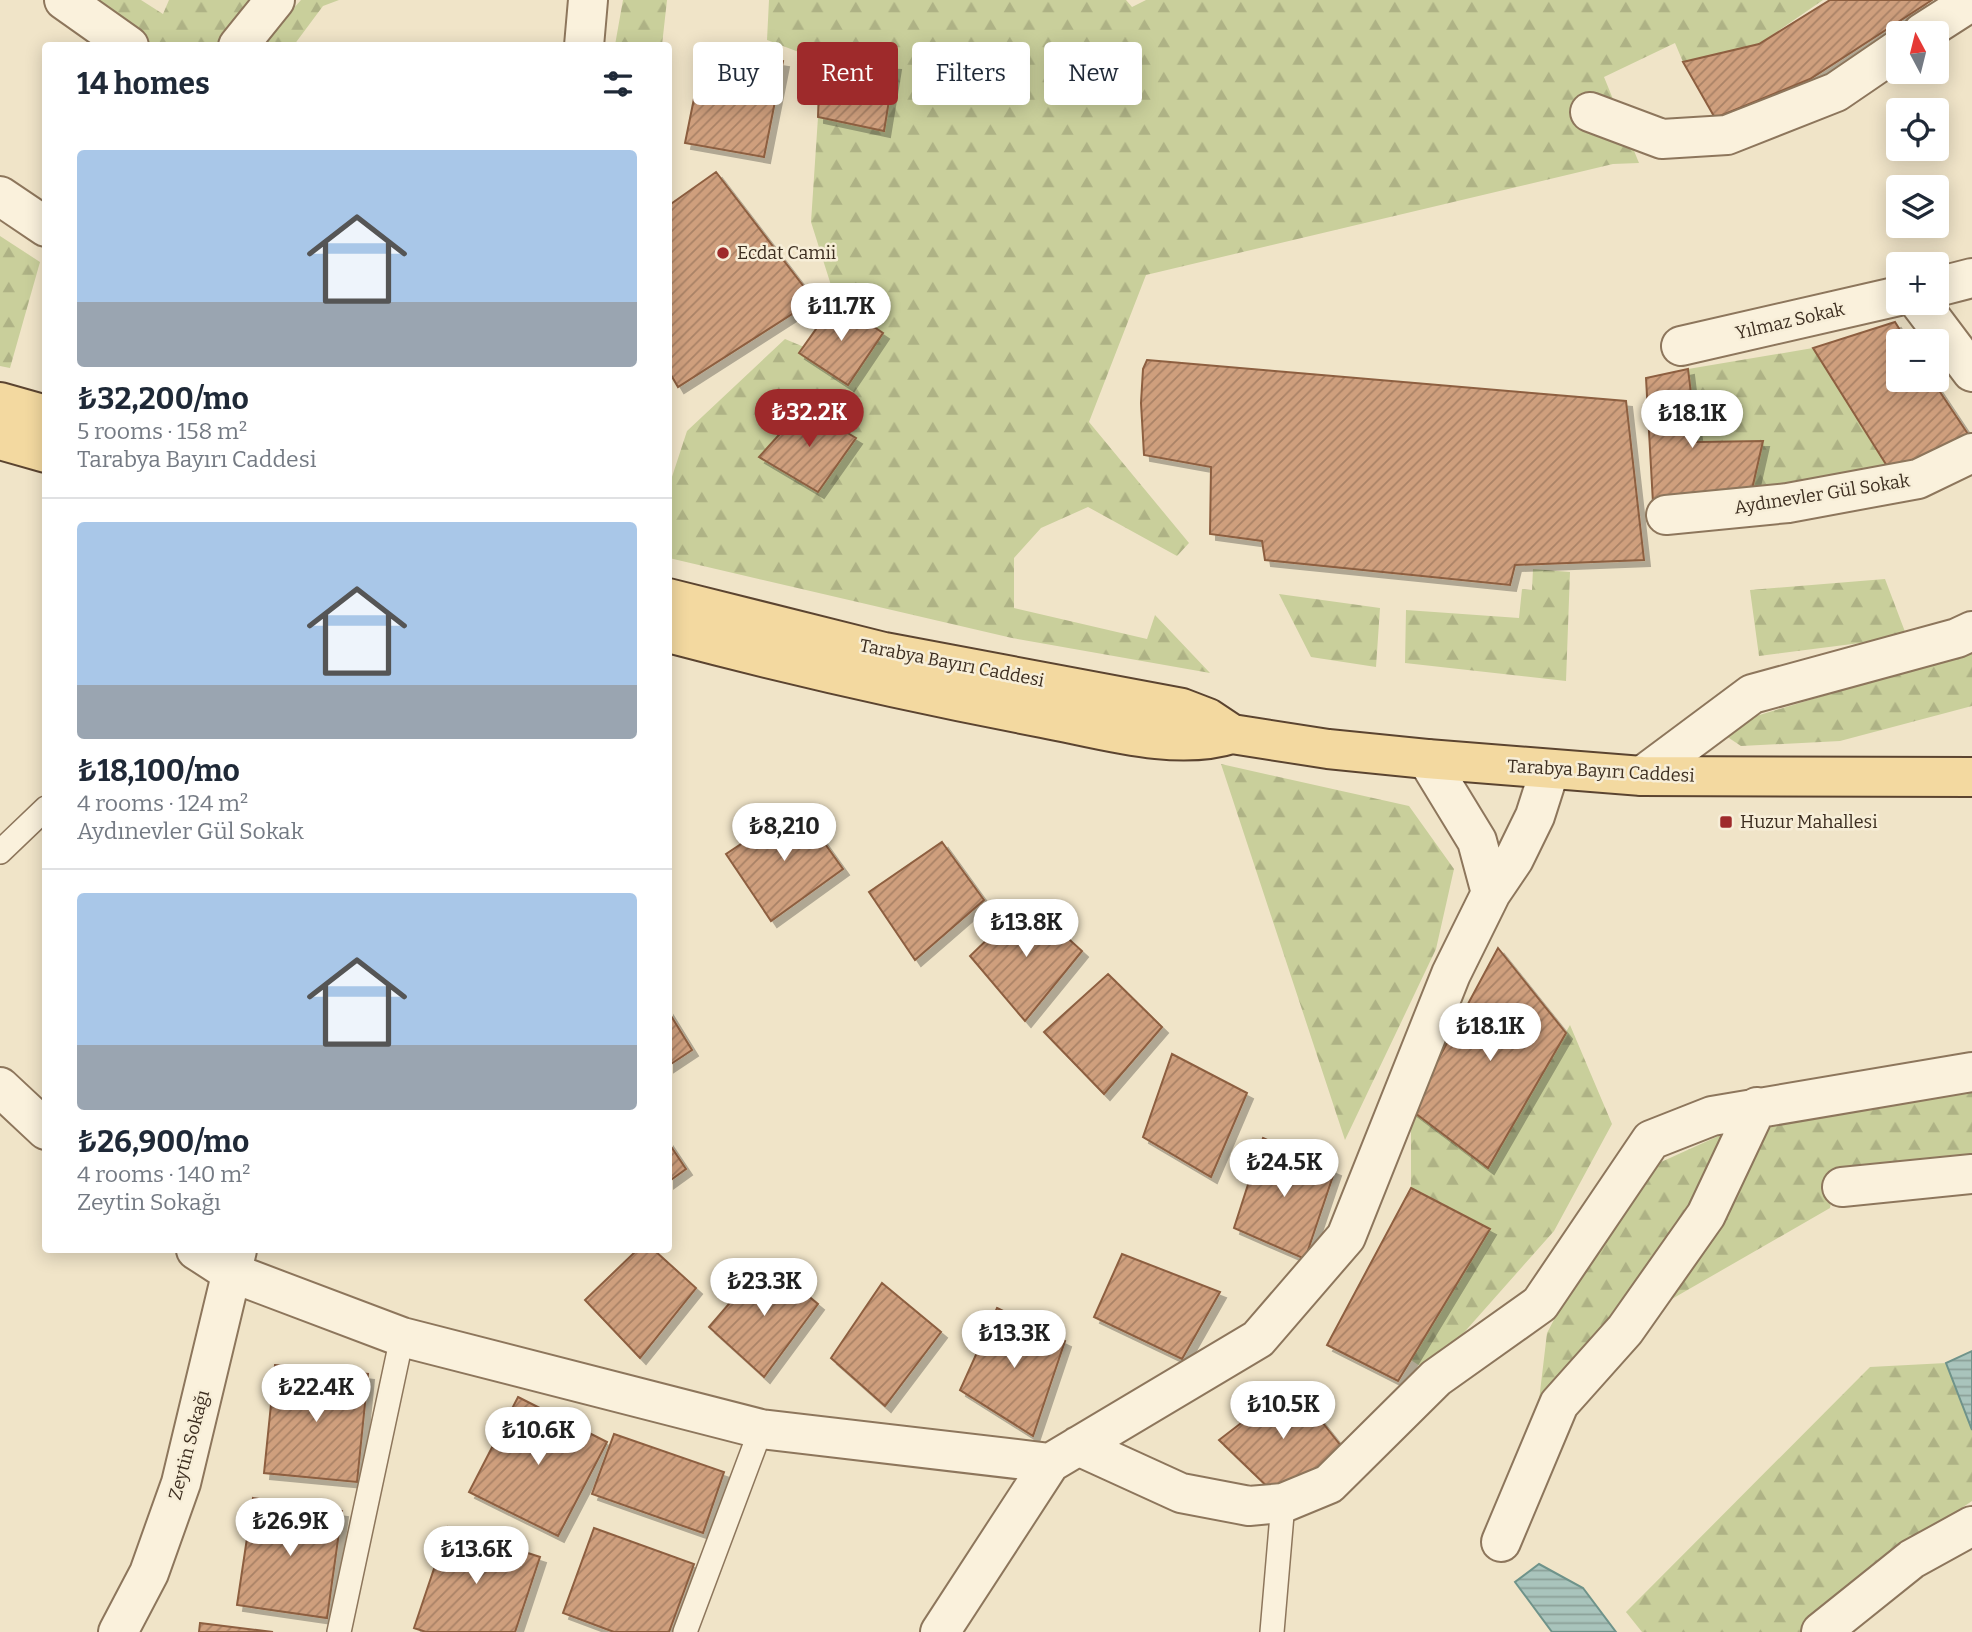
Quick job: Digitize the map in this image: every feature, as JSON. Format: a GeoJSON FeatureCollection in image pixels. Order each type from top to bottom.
{"type":"FeatureCollection","features":[{"type":"Feature","properties":{"kind":"main road"},"geometry":{"type":"LineString","coordinates":[[0,401],[42,414]]}},
{"type":"Feature","properties":{"kind":"main road"},"geometry":{"type":"LineString","coordinates":[[0,440],[42,452]]}},
{"type":"Feature","properties":{"kind":"main road","name":"Tarabya Bayırı Caddesi"},"geometry":{"type":"LineString","coordinates":[[672,599],[884,652],[1182,708],[1208,719],[1232,734],[1328,749],[1642,776],[1970,774]]}},
{"type":"Feature","properties":{"kind":"main road","name":"Tarabya Bayırı Caddesi"},"geometry":{"type":"LineString","coordinates":[[672,634],[896,690],[1092,727],[1184,742],[1208,742],[1232,734]]}},
{"type":"Feature","properties":{"kind":"street"},"geometry":{"type":"LineString","coordinates":[[64,0],[123,42]]}},
{"type":"Feature","properties":{"kind":"street"},"geometry":{"type":"LineString","coordinates":[[241,42],[275,0]]}},
{"type":"Feature","properties":{"kind":"street"},"geometry":{"type":"LineString","coordinates":[[584,42],[588,0]]}},
{"type":"Feature","properties":{"kind":"street"},"geometry":{"type":"LineString","coordinates":[[1941,21],[1972,1]]}},
{"type":"Feature","properties":{"kind":"street"},"geometry":{"type":"LineString","coordinates":[[1590,112],[1662,139],[1727,135],[1836,92],[1886,58]]}},
{"type":"Feature","properties":{"kind":"street"},"geometry":{"type":"LineString","coordinates":[[0,196],[42,224]]}},
{"type":"Feature","properties":{"kind":"street"},"geometry":{"type":"LineString","coordinates":[[1949,284],[1972,278]]}},
{"type":"Feature","properties":{"kind":"street","name":"Yılmaz Sokak"},"geometry":{"type":"LineString","coordinates":[[1681,346],[1886,299]]}},
{"type":"Feature","properties":{"kind":"street"},"geometry":{"type":"LineString","coordinates":[[1929,315],[1972,372]]}},
{"type":"Feature","properties":{"kind":"street","name":"Aydınevler Gül Sokak"},"geometry":{"type":"LineString","coordinates":[[1666,515],[1788,502],[1918,479],[1972,453]]}},
{"type":"Feature","properties":{"kind":"street"},"geometry":{"type":"LineString","coordinates":[[1642,776],[1752,694],[1957,638],[1972,631]]}},
{"type":"Feature","properties":{"kind":"street"},"geometry":{"type":"LineString","coordinates":[[1427,759],[1477,841],[1491,893]]}},
{"type":"Feature","properties":{"kind":"street"},"geometry":{"type":"LineString","coordinates":[[940,1632],[1064,1455],[1258,1339],[1346,1237],[1451,974],[1491,893],[1514,859],[1535,816],[1550,769]]}},
{"type":"Feature","properties":{"kind":"street"},"geometry":{"type":"LineString","coordinates":[[207,1253],[233,1261],[402,1337],[761,1429],[1064,1455],[1181,1493],[1250,1506],[1283,1503],[1329,1484],[1436,1378],[1540,1304],[1605,1203],[1651,1140],[1712,1116],[1972,1072]]}},
{"type":"Feature","properties":{"kind":"street"},"geometry":{"type":"LineString","coordinates":[[0,1087],[42,1125]]}},
{"type":"Feature","properties":{"kind":"street"},"geometry":{"type":"LineString","coordinates":[[1501,1542],[1559,1404],[1625,1330],[1706,1214],[1757,1107]]}},
{"type":"Feature","properties":{"kind":"street"},"geometry":{"type":"LineString","coordinates":[[1842,1187],[1972,1174]]}},
{"type":"Feature","properties":{"kind":"street","name":"Zeytin Sokağı"},"geometry":{"type":"LineString","coordinates":[[118,1632],[149,1573],[181,1483],[233,1261]]}},
{"type":"Feature","properties":{"kind":"street"},"geometry":{"type":"LineString","coordinates":[[1821,1632],[1912,1559],[1972,1526]]}},
{"type":"Feature","properties":{"kind":"lane"},"geometry":{"type":"LineString","coordinates":[[0,852],[42,812]]}},
{"type":"Feature","properties":{"kind":"lane"},"geometry":{"type":"LineString","coordinates":[[339,1632],[402,1337]]}},
{"type":"Feature","properties":{"kind":"lane"},"geometry":{"type":"LineString","coordinates":[[685,1632],[761,1429]]}},
{"type":"Feature","properties":{"kind":"lane"},"geometry":{"type":"LineString","coordinates":[[1272,1632],[1283,1503]]}},
{"type":"Feature","properties":{"kind":"green space"},"geometry":{"type":"Polygon","coordinates":[[[78,0],[141,0],[163,14],[169,0],[256,0],[225,42],[138,42],[78,0]]]}},
{"type":"Feature","properties":{"kind":"green space"},"geometry":{"type":"Polygon","coordinates":[[[301,0],[339,0],[323,6],[296,42],[264,42],[301,0]]]}},
{"type":"Feature","properties":{"kind":"green space"},"geometry":{"type":"Polygon","coordinates":[[[623,0],[667,0],[662,42],[616,42],[623,0]]]}},
{"type":"Feature","properties":{"kind":"green space"},"geometry":{"type":"Polygon","coordinates":[[[769,0],[1126,0],[1132,7],[1146,0],[1823,0],[1759,44],[1683,62],[1675,43],[1604,77],[1639,163],[1613,164],[1146,275],[1089,422],[1189,543],[1177,556],[1088,507],[1041,528],[1014,558],[1014,608],[1147,639],[1155,615],[1210,673],[1012,638],[672,559],[672,477],[687,431],[785,339],[804,347],[800,353],[848,385],[882,333],[836,301],[811,222],[818,117],[836,105],[898,105],[898,42],[797,42],[797,51],[783,46],[783,42],[767,40],[769,0]],[[804,407],[759,457],[818,492],[856,438],[804,407]]]}},
{"type":"Feature","properties":{"kind":"green space"},"geometry":{"type":"Polygon","coordinates":[[[0,236],[40,262],[10,368],[0,366],[0,236]]]}},
{"type":"Feature","properties":{"kind":"green space"},"geometry":{"type":"Polygon","coordinates":[[[1813,348],[1887,466],[1750,498],[1763,442],[1697,442],[1688,369],[1813,348]]]}},
{"type":"Feature","properties":{"kind":"green space"},"geometry":{"type":"Polygon","coordinates":[[[1533,569],[1570,572],[1566,681],[1405,663],[1406,610],[1519,618],[1522,589],[1532,590],[1533,569]]]}},
{"type":"Feature","properties":{"kind":"green space"},"geometry":{"type":"Polygon","coordinates":[[[1885,579],[1907,637],[1759,656],[1750,590],[1885,579]]]}},
{"type":"Feature","properties":{"kind":"green space"},"geometry":{"type":"Polygon","coordinates":[[[1279,594],[1380,608],[1376,667],[1311,657],[1279,594]]]}},
{"type":"Feature","properties":{"kind":"green space"},"geometry":{"type":"Polygon","coordinates":[[[1972,651],[1972,706],[1840,741],[1741,746],[1726,736],[1733,723],[1972,651]]]}},
{"type":"Feature","properties":{"kind":"green space"},"geometry":{"type":"Polygon","coordinates":[[[1221,764],[1409,806],[1454,869],[1436,949],[1345,1140],[1221,764]]]}},
{"type":"Feature","properties":{"kind":"green space"},"geometry":{"type":"Polygon","coordinates":[[[1570,1025],[1612,1124],[1554,1231],[1429,1372],[1411,1360],[1490,1229],[1411,1188],[1411,1110],[1488,1168],[1570,1025]]]}},
{"type":"Feature","properties":{"kind":"green space"},"geometry":{"type":"Polygon","coordinates":[[[1972,1079],[1972,1166],[1834,1186],[1830,1208],[1644,1315],[1529,1485],[1547,1333],[1579,1272],[1650,1167],[1756,1119],[1972,1079]]]}},
{"type":"Feature","properties":{"kind":"green space"},"geometry":{"type":"Polygon","coordinates":[[[1946,1363],[1972,1430],[1972,1501],[1888,1558],[1802,1632],[1642,1632],[1626,1612],[1870,1367],[1946,1363]]]}},
{"type":"Feature","properties":{"kind":"water"},"geometry":{"type":"Polygon","coordinates":[[[1972,1351],[1972,1430],[1946,1363],[1972,1351]]]}},
{"type":"Feature","properties":{"kind":"water"},"geometry":{"type":"Polygon","coordinates":[[[1539,1564],[1583,1588],[1616,1632],[1552,1632],[1515,1582],[1539,1564]]]}},
{"type":"Feature","properties":{"kind":"building"},"geometry":{"type":"Polygon","coordinates":[[[1830,0],[1932,0],[1900,21],[1886,21],[1886,30],[1810,79],[1715,118],[1683,62],[1759,44],[1830,0]]]}},
{"type":"Feature","properties":{"kind":"building"},"geometry":{"type":"Polygon","coordinates":[[[693,103],[774,105],[764,157],[685,143],[693,103]]]}},
{"type":"Feature","properties":{"kind":"building"},"geometry":{"type":"Polygon","coordinates":[[[818,105],[888,105],[884,131],[818,117],[818,105]]]}},
{"type":"Feature","properties":{"kind":"building","name":"Ecdat Camii"},"geometry":{"type":"Polygon","coordinates":[[[716,172],[814,300],[678,387],[672,377],[672,203],[716,172]]]}},
{"type":"Feature","properties":{"kind":"building"},"geometry":{"type":"Polygon","coordinates":[[[836,301],[883,333],[848,385],[799,353],[836,301]]]}},
{"type":"Feature","properties":{"kind":"building"},"geometry":{"type":"Polygon","coordinates":[[[1895,322],[1899,329],[1886,329],[1886,392],[1940,392],[1972,440],[1972,451],[1887,466],[1813,348],[1895,322]]]}},
{"type":"Feature","properties":{"kind":"building"},"geometry":{"type":"Polygon","coordinates":[[[1147,360],[1626,401],[1644,560],[1515,565],[1510,585],[1265,560],[1262,541],[1210,534],[1211,467],[1144,455],[1141,403],[1143,369],[1147,360]]]}},
{"type":"Feature","properties":{"kind":"building"},"geometry":{"type":"Polygon","coordinates":[[[1688,369],[1697,442],[1763,441],[1750,498],[1653,503],[1646,378],[1688,369]]]}},
{"type":"Feature","properties":{"kind":"building"},"geometry":{"type":"Polygon","coordinates":[[[804,407],[856,438],[818,492],[759,457],[804,407]]]}},
{"type":"Feature","properties":{"kind":"building"},"geometry":{"type":"Polygon","coordinates":[[[798,806],[843,869],[771,921],[726,854],[798,806]]]}},
{"type":"Feature","properties":{"kind":"building"},"geometry":{"type":"Polygon","coordinates":[[[942,842],[984,900],[915,960],[869,892],[942,842]]]}},
{"type":"Feature","properties":{"kind":"building"},"geometry":{"type":"Polygon","coordinates":[[[1027,901],[1082,951],[1025,1021],[970,956],[1027,901]]]}},
{"type":"Feature","properties":{"kind":"building"},"geometry":{"type":"Polygon","coordinates":[[[1498,948],[1566,1033],[1488,1168],[1411,1110],[1498,948]]]}},
{"type":"Feature","properties":{"kind":"building"},"geometry":{"type":"Polygon","coordinates":[[[1108,974],[1162,1027],[1104,1094],[1044,1032],[1108,974]]]}},
{"type":"Feature","properties":{"kind":"building"},"geometry":{"type":"Polygon","coordinates":[[[672,1018],[692,1050],[672,1063],[672,1018]]]}},
{"type":"Feature","properties":{"kind":"building"},"geometry":{"type":"Polygon","coordinates":[[[1172,1054],[1247,1093],[1211,1177],[1143,1137],[1172,1054]]]}},
{"type":"Feature","properties":{"kind":"building"},"geometry":{"type":"Polygon","coordinates":[[[1263,1138],[1335,1170],[1305,1259],[1234,1228],[1263,1138]]]}},
{"type":"Feature","properties":{"kind":"building"},"geometry":{"type":"Polygon","coordinates":[[[672,1148],[686,1169],[672,1179],[672,1148]]]}},
{"type":"Feature","properties":{"kind":"building"},"geometry":{"type":"Polygon","coordinates":[[[1411,1188],[1490,1229],[1398,1381],[1327,1345],[1411,1188]]]}},
{"type":"Feature","properties":{"kind":"building"},"geometry":{"type":"Polygon","coordinates":[[[634,1253],[657,1253],[696,1288],[640,1358],[585,1300],[634,1253]]]}},
{"type":"Feature","properties":{"kind":"building"},"geometry":{"type":"Polygon","coordinates":[[[1122,1254],[1220,1292],[1182,1359],[1094,1317],[1122,1254]]]}},
{"type":"Feature","properties":{"kind":"building"},"geometry":{"type":"Polygon","coordinates":[[[766,1261],[818,1304],[764,1377],[709,1327],[766,1261]]]}},
{"type":"Feature","properties":{"kind":"building"},"geometry":{"type":"Polygon","coordinates":[[[882,1283],[941,1332],[885,1406],[831,1358],[882,1283]]]}},
{"type":"Feature","properties":{"kind":"building"},"geometry":{"type":"Polygon","coordinates":[[[997,1308],[1065,1341],[1033,1436],[960,1390],[997,1308]]]}},
{"type":"Feature","properties":{"kind":"building"},"geometry":{"type":"Polygon","coordinates":[[[275,1365],[368,1374],[357,1482],[264,1473],[275,1365]]]}},
{"type":"Feature","properties":{"kind":"building"},"geometry":{"type":"Polygon","coordinates":[[[1292,1384],[1345,1451],[1275,1494],[1219,1440],[1292,1384]]]}},
{"type":"Feature","properties":{"kind":"building"},"geometry":{"type":"Polygon","coordinates":[[[518,1397],[607,1442],[558,1536],[469,1492],[518,1397]]]}},
{"type":"Feature","properties":{"kind":"building"},"geometry":{"type":"Polygon","coordinates":[[[614,1434],[724,1472],[703,1533],[592,1494],[614,1434]]]}},
{"type":"Feature","properties":{"kind":"building"},"geometry":{"type":"Polygon","coordinates":[[[253,1498],[342,1511],[327,1618],[237,1605],[253,1498]]]}},
{"type":"Feature","properties":{"kind":"building"},"geometry":{"type":"Polygon","coordinates":[[[448,1527],[540,1557],[515,1632],[426,1632],[414,1628],[448,1527]]]}},
{"type":"Feature","properties":{"kind":"building"},"geometry":{"type":"Polygon","coordinates":[[[594,1528],[694,1564],[669,1632],[614,1632],[563,1613],[594,1528]]]}},
{"type":"Feature","properties":{"kind":"building"},"geometry":{"type":"Polygon","coordinates":[[[200,1623],[273,1632],[199,1632],[200,1623]]]}},
{"type":"Feature","properties":{"kind":"place","name":"Ecdat Camii"},"geometry":{"type":"Point","coordinates":[723,253]}},
{"type":"Feature","properties":{"kind":"place","name":"Huzur Mahallesi"},"geometry":{"type":"Point","coordinates":[1726,822]}}]}
